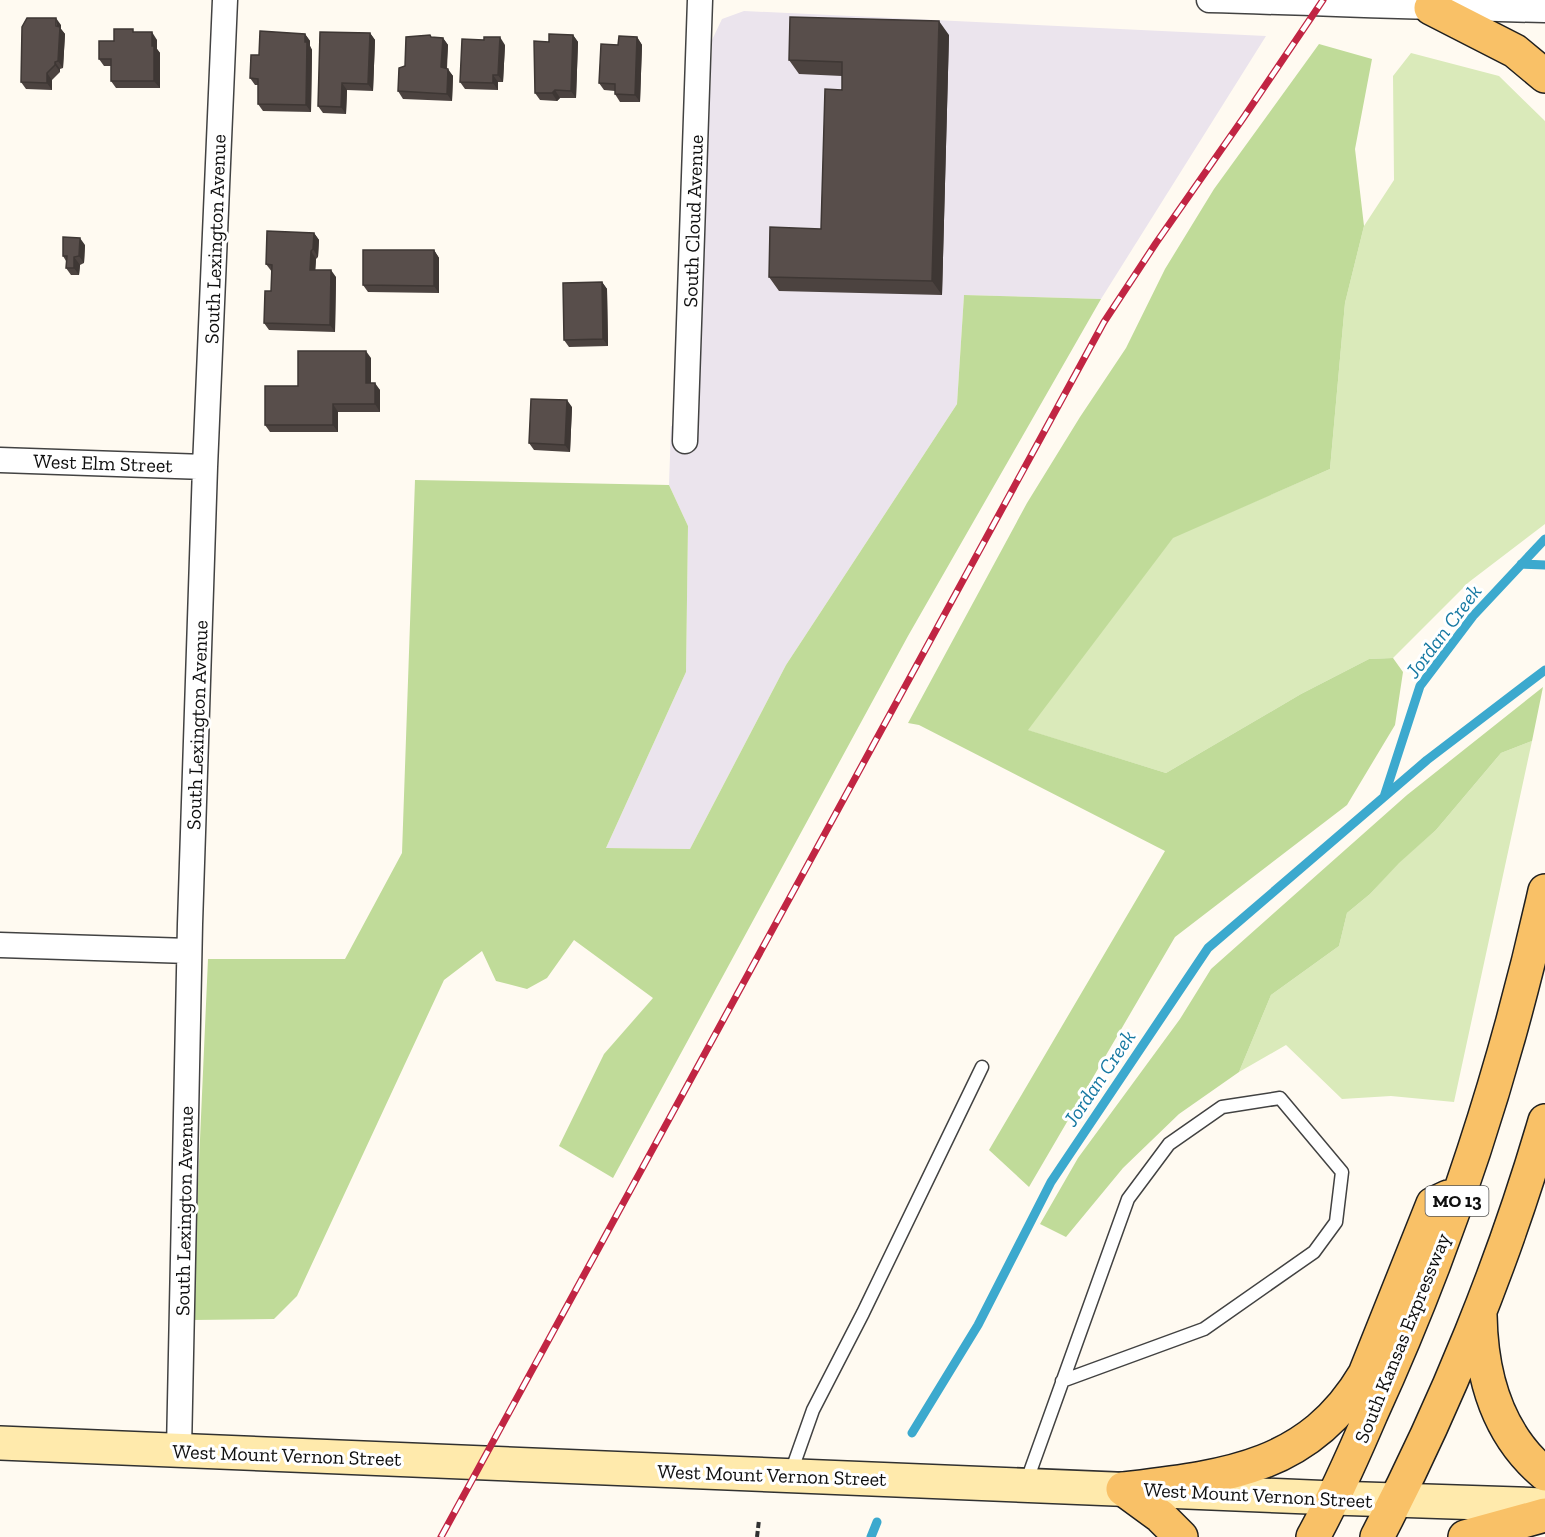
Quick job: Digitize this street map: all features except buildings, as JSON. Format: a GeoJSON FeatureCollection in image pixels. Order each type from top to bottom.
{"type":"FeatureCollection","features":[{"type":"Feature","properties":{"kind":"main road"},"geometry":{"type":"LineString","coordinates":[[1431,8],[1466,0]]}},
{"type":"Feature","properties":{"kind":"main road"},"geometry":{"type":"LineString","coordinates":[[1431,8],[1515,51],[1535,65],[1545,76]]}},
{"type":"Feature","properties":{"kind":"main road","name":"South Kansas Expressway"},"geometry":{"type":"LineString","coordinates":[[1313,1537],[1334,1498],[1423,1293],[1460,1192],[1508,1040],[1545,891]]}},
{"type":"Feature","properties":{"kind":"main road","name":"MO 13"},"geometry":{"type":"LineString","coordinates":[[1377,1537],[1396,1501],[1448,1386],[1508,1233],[1545,1121]]}},
{"type":"Feature","properties":{"kind":"main road"},"geometry":{"type":"LineString","coordinates":[[1123,1489],[1192,1481],[1250,1468],[1280,1455],[1331,1420],[1355,1391],[1365,1374],[1432,1204],[1460,1192]]}},
{"type":"Feature","properties":{"kind":"main road"},"geometry":{"type":"LineString","coordinates":[[1480,1306],[1482,1346],[1491,1394],[1514,1442],[1545,1474]]}},
{"type":"Feature","properties":{"kind":"main road"},"geometry":{"type":"LineString","coordinates":[[1123,1489],[1160,1516],[1181,1537]]}},
{"type":"Feature","properties":{"kind":"main road"},"geometry":{"type":"LineString","coordinates":[[1465,1537],[1545,1515]]}},
{"type":"Feature","properties":{"kind":"street","name":"South Lexington Avenue"},"geometry":{"type":"LineString","coordinates":[[178,1450],[189,951],[225,0]]}},
{"type":"Feature","properties":{"kind":"street","name":"South Cloud Avenue"},"geometry":{"type":"LineString","coordinates":[[684,441],[700,0]]}},
{"type":"Feature","properties":{"kind":"street"},"geometry":{"type":"LineString","coordinates":[[1209,0],[1545,10]]}},
{"type":"Feature","properties":{"kind":"street","name":"West Elm Street"},"geometry":{"type":"LineString","coordinates":[[0,460],[206,467]]}},
{"type":"Feature","properties":{"kind":"street"},"geometry":{"type":"LineString","coordinates":[[0,945],[189,951]]}},
{"type":"Feature","properties":{"kind":"street","name":"West Mount Vernon Street"},"geometry":{"type":"LineString","coordinates":[[0,1443],[1396,1501],[1545,1505]]}},
{"type":"Feature","properties":{"kind":"lane"},"geometry":{"type":"LineString","coordinates":[[790,1476],[813,1410],[863,1313],[982,1067]]}},
{"type":"Feature","properties":{"kind":"lane"},"geometry":{"type":"LineString","coordinates":[[1026,1484],[1062,1381],[1128,1199],[1169,1144],[1222,1107],[1280,1098],[1342,1172],[1336,1222],[1314,1252],[1204,1329],[1062,1381]]}},
{"type":"Feature","properties":{"kind":"path"},"geometry":{"type":"LineString","coordinates":[[757,1537],[759,1520]]}},
{"type":"Feature","properties":{"kind":"shaded area"},"geometry":{"type":"Polygon","coordinates":[[[744,11],[1266,36],[1101,299],[964,295],[957,404],[786,665],[690,849],[606,848],[686,672],[688,526],[669,485],[671,426],[698,425],[712,40],[722,19],[744,11]]]}},
{"type":"Feature","properties":{"kind":"green space"},"geometry":{"type":"Polygon","coordinates":[[[1319,44],[1372,59],[1355,149],[1364,226],[1345,303],[1330,469],[1173,538],[1028,730],[1166,773],[1301,694],[1369,659],[1393,658],[1403,672],[1395,725],[1347,805],[1175,937],[1029,1187],[989,1150],[1165,851],[919,725],[908,723],[1027,503],[1126,348],[1165,269],[1214,189],[1319,44]]]}},
{"type":"Feature","properties":{"kind":"green space"},"geometry":{"type":"Polygon","coordinates":[[[1411,53],[1499,76],[1545,121],[1545,524],[1469,582],[1393,658],[1369,659],[1301,694],[1166,773],[1027,730],[1173,537],[1330,469],[1345,303],[1364,226],[1394,180],[1393,76],[1411,53]]]}},
{"type":"Feature","properties":{"kind":"green space"},"geometry":{"type":"Polygon","coordinates":[[[964,295],[1101,299],[908,636],[613,1178],[559,1146],[604,1054],[653,998],[574,940],[547,978],[527,989],[496,981],[482,951],[444,980],[297,1296],[274,1319],[192,1320],[208,959],[345,959],[402,853],[415,480],[669,485],[688,526],[686,672],[606,848],[690,849],[786,665],[957,404],[964,295]]]}},
{"type":"Feature","properties":{"kind":"green space"},"geometry":{"type":"Polygon","coordinates":[[[1543,687],[1532,741],[1501,753],[1436,830],[1347,913],[1339,946],[1271,995],[1239,1072],[1179,1114],[1123,1168],[1066,1237],[1040,1224],[1078,1158],[1180,1019],[1211,969],[1407,795],[1543,687]]]}},
{"type":"Feature","properties":{"kind":"green space"},"geometry":{"type":"Polygon","coordinates":[[[1532,741],[1454,1102],[1391,1096],[1342,1099],[1286,1045],[1239,1072],[1271,995],[1339,946],[1347,913],[1436,830],[1501,753],[1532,741]]]}},
{"type":"Feature","properties":{"kind":"waterway","name":"Jordan Creek"},"geometry":{"type":"LineString","coordinates":[[1384,797],[1420,686],[1473,616],[1545,539]]}},
{"type":"Feature","properties":{"kind":"waterway","name":"Jordan Creek"},"geometry":{"type":"LineString","coordinates":[[1521,564],[1545,565]]}},
{"type":"Feature","properties":{"kind":"waterway","name":"Jordan Creek"},"geometry":{"type":"LineString","coordinates":[[912,1433],[978,1325],[1051,1182],[1208,948],[1427,760],[1545,670]]}},
{"type":"Feature","properties":{"kind":"waterway"},"geometry":{"type":"LineString","coordinates":[[871,1537],[877,1522]]}},
{"type":"Feature","properties":{"kind":"railway"},"geometry":{"type":"LineString","coordinates":[[441,1537],[1104,322],[1323,0]]}}]}
